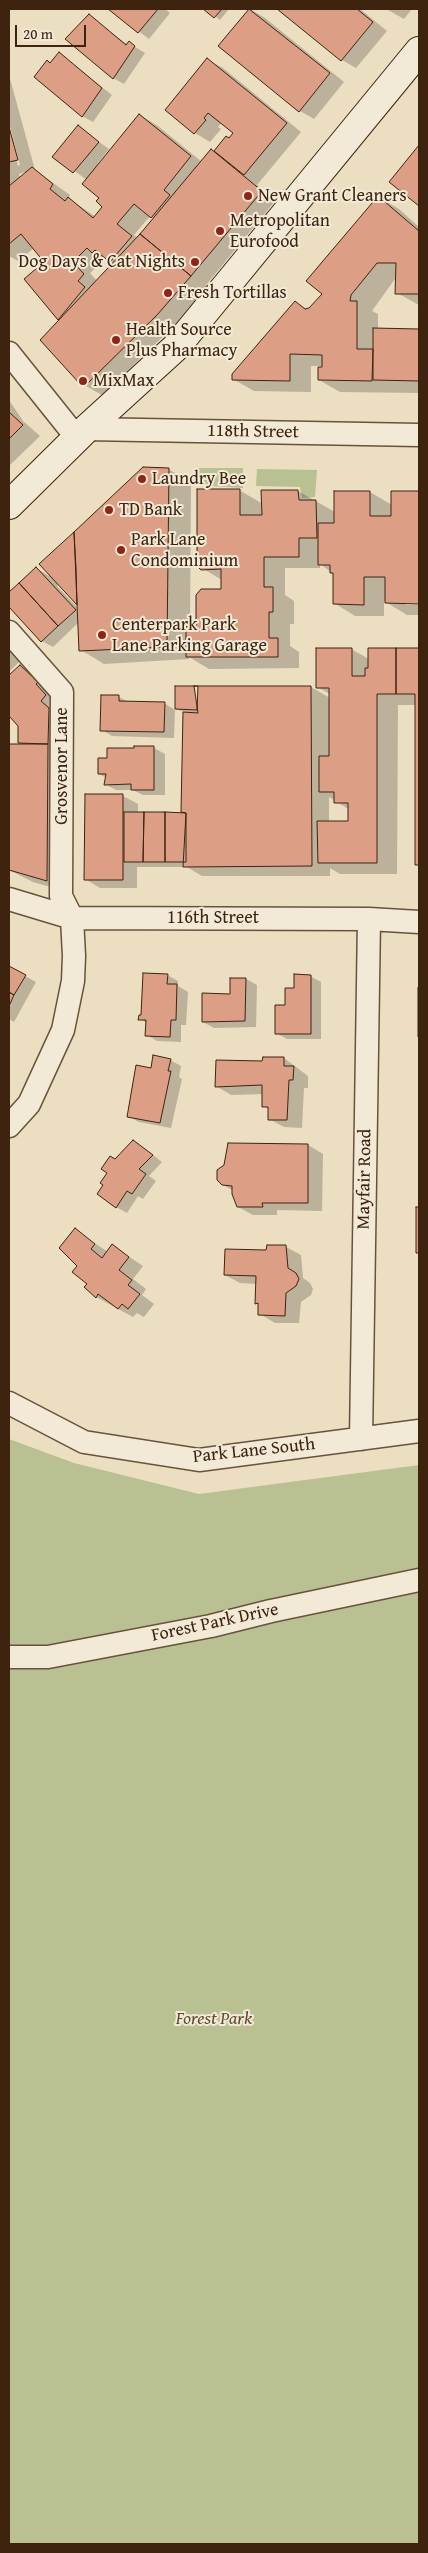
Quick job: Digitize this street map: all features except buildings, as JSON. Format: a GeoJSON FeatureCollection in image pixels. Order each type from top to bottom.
{"type":"FeatureCollection","features":[{"type":"Feature","properties":{"kind":"main road"},"geometry":{"type":"LineString","coordinates":[[9,505],[82,433],[176,347],[419,50]]}},
{"type":"Feature","properties":{"kind":"street"},"geometry":{"type":"LineString","coordinates":[[9,353],[82,433]]}},
{"type":"Feature","properties":{"kind":"street","name":"118th Street"},"geometry":{"type":"LineString","coordinates":[[82,433],[419,435]]}},
{"type":"Feature","properties":{"kind":"street","name":"Grosvenor Lane"},"geometry":{"type":"LineString","coordinates":[[9,632],[62,692],[61,896],[72,918]]}},
{"type":"Feature","properties":{"kind":"street","name":"116th Street"},"geometry":{"type":"LineString","coordinates":[[9,899],[72,918],[368,919],[419,922]]}},
{"type":"Feature","properties":{"kind":"street"},"geometry":{"type":"LineString","coordinates":[[9,1126],[29,1104],[63,1030],[73,980],[72,918]]}},
{"type":"Feature","properties":{"kind":"street","name":"Mayfair Road"},"geometry":{"type":"LineString","coordinates":[[361,1439],[368,919]]}},
{"type":"Feature","properties":{"kind":"street","name":"Park Lane South"},"geometry":{"type":"LineString","coordinates":[[9,1404],[84,1442],[199,1460],[419,1430]]}},
{"type":"Feature","properties":{"kind":"street","name":"Forest Park Drive"},"geometry":{"type":"LineString","coordinates":[[9,1657],[58,1655],[211,1626],[271,1611],[419,1580]]}},
{"type":"Feature","properties":{"kind":"green space"},"geometry":{"type":"Polygon","coordinates":[[[195,468],[243,468],[243,488],[194,485],[195,468]]]}},
{"type":"Feature","properties":{"kind":"green space"},"geometry":{"type":"Polygon","coordinates":[[[257,469],[317,470],[315,497],[302,498],[300,487],[256,486],[257,469]]]}},
{"type":"Feature","properties":{"kind":"green space","name":"Forest Park"},"geometry":{"type":"Polygon","coordinates":[[[9,1439],[74,1463],[199,1494],[419,1465],[419,2544],[9,2544],[9,1439]]]}},
{"type":"Feature","properties":{"kind":"place","name":"New Grant Cleaners"},"geometry":{"type":"Point","coordinates":[248,196]}},
{"type":"Feature","properties":{"kind":"place","name":"Metropolitan Eurofood"},"geometry":{"type":"Point","coordinates":[220,231]}},
{"type":"Feature","properties":{"kind":"place","name":"Dog Days & Cat Nights"},"geometry":{"type":"Point","coordinates":[195,262]}},
{"type":"Feature","properties":{"kind":"place","name":"Fresh Tortillas"},"geometry":{"type":"Point","coordinates":[168,293]}},
{"type":"Feature","properties":{"kind":"place","name":"Health Source Plus Pharmacy"},"geometry":{"type":"Point","coordinates":[116,340]}},
{"type":"Feature","properties":{"kind":"place","name":"MixMax"},"geometry":{"type":"Point","coordinates":[83,381]}},
{"type":"Feature","properties":{"kind":"place","name":"Laundry Bee"},"geometry":{"type":"Point","coordinates":[142,479]}},
{"type":"Feature","properties":{"kind":"place","name":"TD Bank"},"geometry":{"type":"Point","coordinates":[109,510]}},
{"type":"Feature","properties":{"kind":"place","name":"Park Lane Condominium"},"geometry":{"type":"Point","coordinates":[121,550]}},
{"type":"Feature","properties":{"kind":"place","name":"Centerpark Park Lane Parking Garage"},"geometry":{"type":"Point","coordinates":[102,635]}}]}
